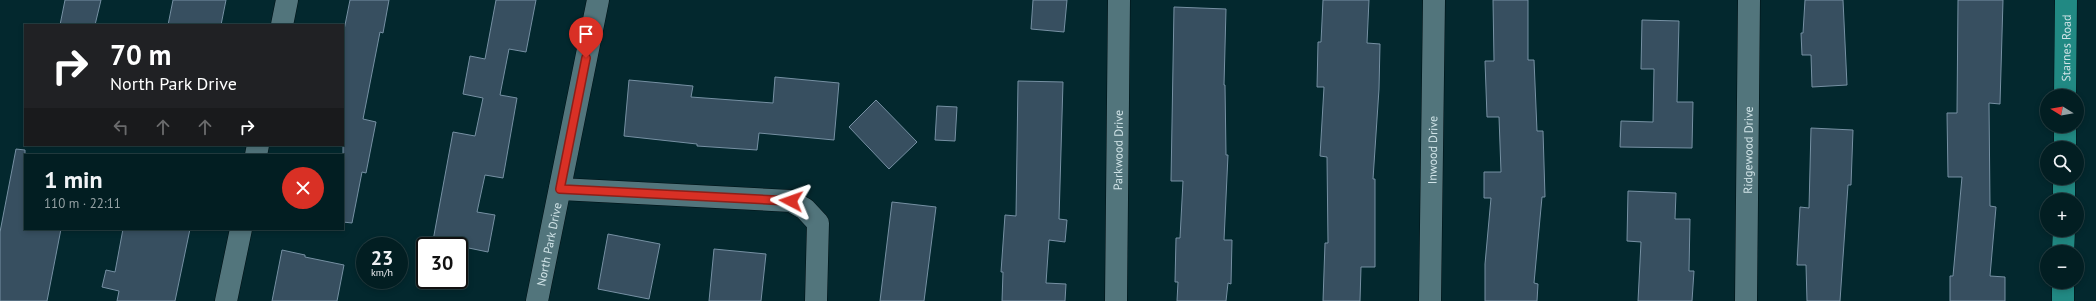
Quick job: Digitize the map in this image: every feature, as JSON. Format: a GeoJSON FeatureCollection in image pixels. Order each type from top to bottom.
{"type":"FeatureCollection","features":[{"type":"Feature","properties":{"kind":"main road","name":"Starnes Road"},"geometry":{"type":"LineString","coordinates":[[2065,89],[2066,0]]}},
{"type":"Feature","properties":{"kind":"main road"},"geometry":{"type":"LineString","coordinates":[[2063,289],[2063,301]]}},
{"type":"Feature","properties":{"kind":"street"},"geometry":{"type":"LineString","coordinates":[[282,24],[287,0]]}},
{"type":"Feature","properties":{"kind":"street","name":"North Park Drive"},"geometry":{"type":"LineString","coordinates":[[537,301],[598,0]]}},
{"type":"Feature","properties":{"kind":"street","name":"Parkwood Drive"},"geometry":{"type":"LineString","coordinates":[[1116,301],[1119,0]]}},
{"type":"Feature","properties":{"kind":"street","name":"Inwood Drive"},"geometry":{"type":"LineString","coordinates":[[1430,301],[1434,0]]}},
{"type":"Feature","properties":{"kind":"street","name":"Ridgewood Drive"},"geometry":{"type":"LineString","coordinates":[[1746,301],[1748,0]]}},
{"type":"Feature","properties":{"kind":"street"},"geometry":{"type":"LineString","coordinates":[[560,189],[791,201],[805,209],[818,223],[816,301]]}},
{"type":"Feature","properties":{"kind":"street"},"geometry":{"type":"LineString","coordinates":[[226,301],[241,230]]}},
{"type":"Feature","properties":{"kind":"building"},"geometry":{"type":"Polygon","coordinates":[[[65,0],[101,0],[95,24],[60,24],[65,0]]]}},
{"type":"Feature","properties":{"kind":"building"},"geometry":{"type":"Polygon","coordinates":[[[173,0],[226,0],[221,24],[168,24],[173,0]]]}},
{"type":"Feature","properties":{"kind":"building"},"geometry":{"type":"Polygon","coordinates":[[[350,0],[389,0],[383,33],[380,32],[363,119],[376,122],[366,173],[362,172],[352,223],[344,222],[344,30],[350,0]]]}},
{"type":"Feature","properties":{"kind":"building"},"geometry":{"type":"Polygon","coordinates":[[[496,0],[536,0],[526,52],[509,49],[500,95],[517,98],[503,178],[485,175],[477,212],[495,215],[488,252],[468,248],[468,237],[434,237],[453,132],[475,136],[483,98],[463,94],[470,56],[485,59],[496,0]]]}},
{"type":"Feature","properties":{"kind":"building"},"geometry":{"type":"Polygon","coordinates":[[[1033,0],[1067,0],[1064,32],[1031,29],[1033,0]]]}},
{"type":"Feature","properties":{"kind":"building"},"geometry":{"type":"Polygon","coordinates":[[[1323,0],[1369,0],[1367,43],[1380,44],[1379,89],[1373,179],[1375,179],[1375,267],[1361,267],[1360,301],[1323,301],[1325,243],[1328,243],[1327,157],[1320,156],[1324,87],[1317,87],[1318,42],[1321,42],[1323,0]]]}},
{"type":"Feature","properties":{"kind":"building"},"geometry":{"type":"Polygon","coordinates":[[[1493,0],[1528,0],[1528,60],[1534,60],[1537,131],[1543,131],[1545,197],[1542,197],[1534,283],[1538,284],[1537,301],[1485,301],[1485,264],[1491,198],[1484,198],[1484,172],[1501,172],[1499,117],[1487,117],[1485,61],[1494,61],[1493,0]]]}},
{"type":"Feature","properties":{"kind":"building"},"geometry":{"type":"Polygon","coordinates":[[[1805,0],[1843,0],[1847,85],[1812,87],[1811,55],[1802,55],[1801,33],[1803,33],[1805,0]]]}},
{"type":"Feature","properties":{"kind":"building"},"geometry":{"type":"Polygon","coordinates":[[[1958,0],[2003,0],[2000,104],[1989,103],[1990,206],[1996,207],[1990,276],[2005,277],[2005,301],[1950,301],[1950,276],[1953,276],[1962,177],[1948,177],[1947,113],[1957,113],[1958,0]]]}},
{"type":"Feature","properties":{"kind":"building"},"geometry":{"type":"Polygon","coordinates":[[[1174,7],[1226,9],[1224,85],[1226,155],[1228,155],[1224,240],[1232,240],[1231,284],[1228,283],[1226,301],[1177,301],[1178,282],[1175,282],[1176,238],[1180,238],[1183,181],[1171,181],[1174,7]]]}},
{"type":"Feature","properties":{"kind":"building"},"geometry":{"type":"Polygon","coordinates":[[[1642,20],[1679,21],[1677,102],[1693,102],[1692,148],[1620,147],[1621,121],[1653,122],[1654,69],[1641,69],[1642,20]]]}},
{"type":"Feature","properties":{"kind":"building"},"geometry":{"type":"Polygon","coordinates":[[[775,77],[839,83],[834,140],[759,133],[757,150],[697,146],[697,144],[624,136],[629,80],[693,86],[691,97],[773,103],[775,77]]]}},
{"type":"Feature","properties":{"kind":"building"},"geometry":{"type":"Polygon","coordinates":[[[1018,81],[1063,82],[1059,219],[1067,220],[1065,242],[1049,240],[1046,283],[1066,284],[1065,301],[1002,301],[1003,272],[1001,272],[1005,215],[1016,216],[1018,81]]]}},
{"type":"Feature","properties":{"kind":"building"},"geometry":{"type":"Polygon","coordinates":[[[876,100],[917,142],[889,169],[849,127],[876,100]]]}},
{"type":"Feature","properties":{"kind":"building"},"geometry":{"type":"Polygon","coordinates":[[[937,106],[957,107],[955,141],[935,140],[937,106]]]}},
{"type":"Feature","properties":{"kind":"building"},"geometry":{"type":"Polygon","coordinates":[[[1811,128],[1853,130],[1851,185],[1848,185],[1840,301],[1807,301],[1806,265],[1797,265],[1800,207],[1809,208],[1811,128]]]}},
{"type":"Feature","properties":{"kind":"building"},"geometry":{"type":"Polygon","coordinates":[[[16,149],[25,150],[24,230],[61,230],[47,301],[0,301],[0,232],[16,149]]]}},
{"type":"Feature","properties":{"kind":"building"},"geometry":{"type":"Polygon","coordinates":[[[1628,191],[1676,193],[1675,219],[1690,219],[1689,271],[1694,271],[1692,301],[1638,301],[1641,242],[1627,241],[1628,191]]]}},
{"type":"Feature","properties":{"kind":"building"},"geometry":{"type":"Polygon","coordinates":[[[892,202],[936,207],[924,301],[880,301],[892,202]]]}},
{"type":"Feature","properties":{"kind":"building"},"geometry":{"type":"Polygon","coordinates":[[[123,230],[190,230],[175,301],[117,301],[119,291],[102,287],[106,270],[115,272],[123,230]]]}},
{"type":"Feature","properties":{"kind":"building"},"geometry":{"type":"Polygon","coordinates":[[[608,234],[660,244],[649,299],[598,289],[608,234]]]}},
{"type":"Feature","properties":{"kind":"building"},"geometry":{"type":"Polygon","coordinates":[[[714,249],[766,254],[761,301],[709,301],[714,249]]]}},
{"type":"Feature","properties":{"kind":"building"},"geometry":{"type":"Polygon","coordinates":[[[282,250],[305,255],[305,257],[344,265],[337,301],[272,301],[282,250]]]}},
{"type":"Feature","properties":{"kind":"route"},"geometry":{"type":"LineString","coordinates":[[586,58],[560,189],[791,201]]}}]}
